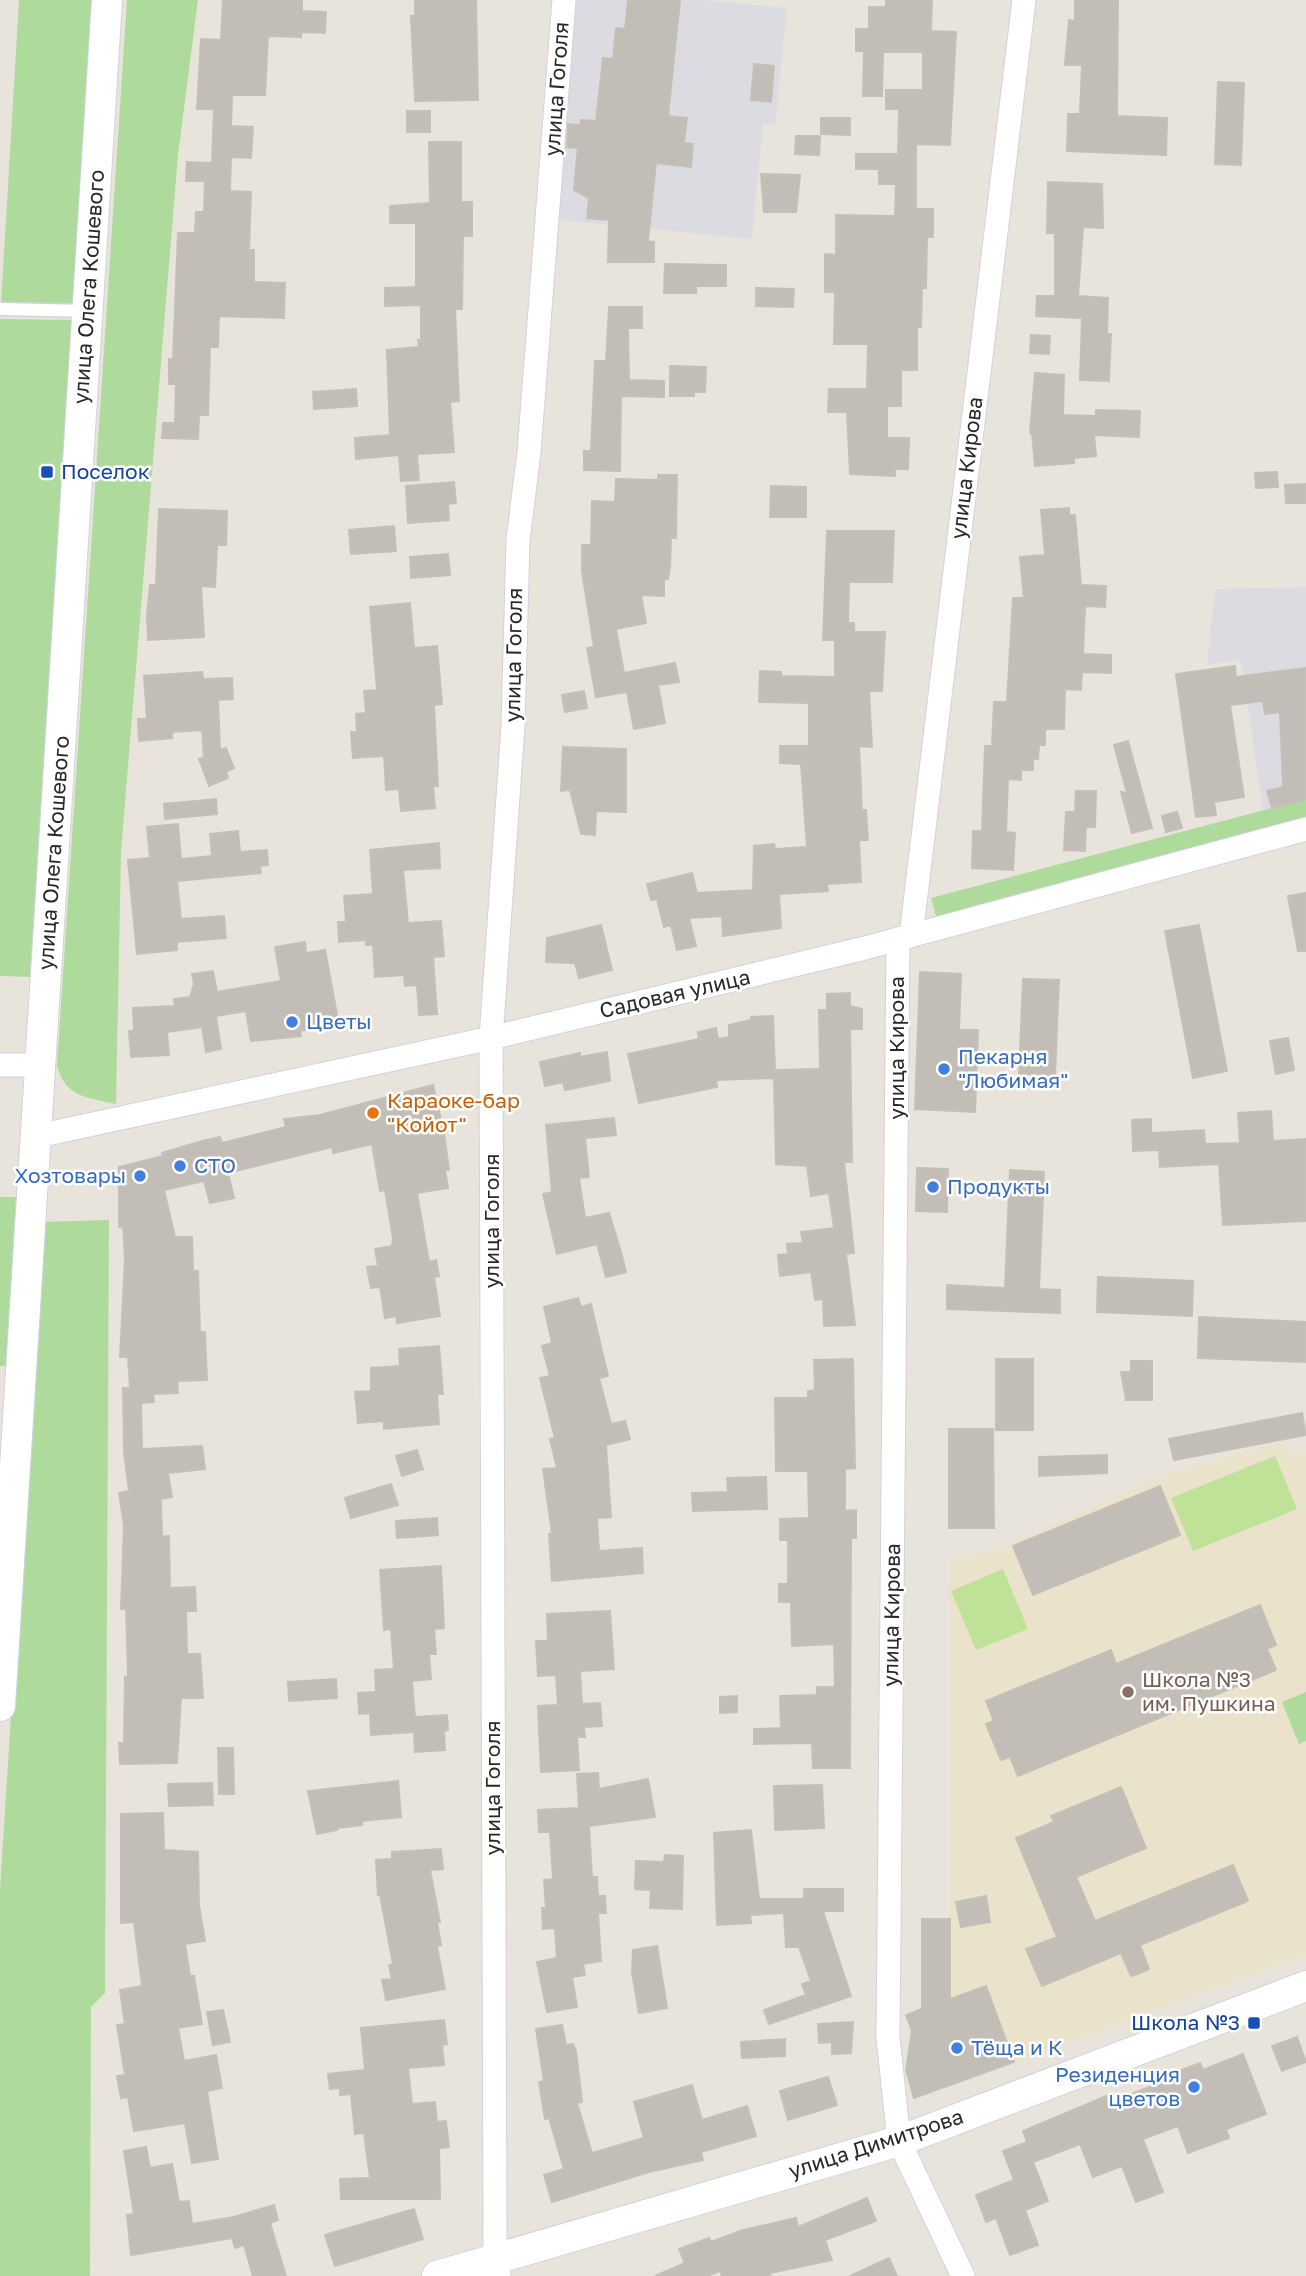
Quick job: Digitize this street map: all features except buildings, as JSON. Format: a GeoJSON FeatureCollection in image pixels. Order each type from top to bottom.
{"type":"FeatureCollection","features":[{"type":"Feature","properties":{"kind":"street","name":"улица Олега Кошевого"},"geometry":{"type":"LineString","coordinates":[[0,1706],[16,1379],[38,1136],[107,0]]}},
{"type":"Feature","properties":{"kind":"street","name":"улица Гоголя"},"geometry":{"type":"LineString","coordinates":[[497,2268],[491,1038],[513,726],[518,540],[529,452],[564,0]]}},
{"type":"Feature","properties":{"kind":"street","name":"улица Кирова"},"geometry":{"type":"LineString","coordinates":[[963,2276],[899,2141],[893,2109],[888,2002],[904,937],[1024,0]]}},
{"type":"Feature","properties":{"kind":"street","name":"Садовая улица"},"geometry":{"type":"LineString","coordinates":[[38,1136],[491,1038],[904,937],[1306,829]]}},
{"type":"Feature","properties":{"kind":"street"},"geometry":{"type":"LineString","coordinates":[[0,1065],[41,1065]]}},
{"type":"Feature","properties":{"kind":"street","name":"улица Димитрова"},"geometry":{"type":"LineString","coordinates":[[438,2276],[497,2268],[899,2141],[1306,1986]]}},
{"type":"Feature","properties":{"kind":"lane"},"geometry":{"type":"LineString","coordinates":[[0,309],[88,311]]}},
{"type":"Feature","properties":{"kind":"shaded area"},"geometry":{"type":"Polygon","coordinates":[[[569,0],[703,0],[787,8],[775,125],[763,124],[752,239],[551,219],[569,0]]]}},
{"type":"Feature","properties":{"kind":"shaded area"},"geometry":{"type":"Polygon","coordinates":[[[1306,587],[1306,799],[1263,811],[1241,660],[1207,665],[1215,589],[1306,587]]]}},
{"type":"Feature","properties":{"kind":"shaded area","name":"Школа №3 им. Пушкина"},"geometry":{"type":"Polygon","coordinates":[[[1286,1441],[1292,1457],[1306,1451],[1306,1955],[1014,2062],[986,1986],[949,1999],[949,1559],[999,1550],[1162,1475],[1286,1441]]]}},
{"type":"Feature","properties":{"kind":"green space"},"geometry":{"type":"Polygon","coordinates":[[[19,0],[92,0],[73,303],[1,304],[19,0]]]}},
{"type":"Feature","properties":{"kind":"green space"},"geometry":{"type":"Polygon","coordinates":[[[127,0],[198,0],[178,155],[121,852],[116,1104],[87,1097],[72,1090],[61,1077],[57,1066],[127,0]]]}},
{"type":"Feature","properties":{"kind":"green space"},"geometry":{"type":"Polygon","coordinates":[[[0,319],[72,320],[30,977],[0,976],[0,319]]]}},
{"type":"Feature","properties":{"kind":"green space"},"geometry":{"type":"Polygon","coordinates":[[[1306,799],[1306,824],[937,920],[931,898],[1306,799]]]}},
{"type":"Feature","properties":{"kind":"green space"},"geometry":{"type":"Polygon","coordinates":[[[0,1197],[16,1197],[6,1366],[0,1366],[0,1197]]]}},
{"type":"Feature","properties":{"kind":"green space"},"geometry":{"type":"Polygon","coordinates":[[[109,1220],[105,1993],[91,2007],[90,2276],[0,2276],[0,1890],[42,1222],[109,1220]]]}},
{"type":"Feature","properties":{"kind":"green space"},"geometry":{"type":"Polygon","coordinates":[[[1275,1456],[1297,1509],[1193,1551],[1171,1498],[1275,1456]]]}},
{"type":"Feature","properties":{"kind":"green space"},"geometry":{"type":"Polygon","coordinates":[[[1003,1569],[1028,1629],[976,1650],[951,1591],[1003,1569]]]}},
{"type":"Feature","properties":{"kind":"green space"},"geometry":{"type":"Polygon","coordinates":[[[1306,1692],[1306,1741],[1299,1744],[1282,1702],[1306,1692]]]}},
{"type":"Feature","properties":{"kind":"place","name":"Поселок"},"geometry":{"type":"Point","coordinates":[47,472]}},
{"type":"Feature","properties":{"kind":"place","name":"Цветы"},"geometry":{"type":"Point","coordinates":[292,1022]}},
{"type":"Feature","properties":{"kind":"place","name":"Пекарня \"Любимая\""},"geometry":{"type":"Point","coordinates":[944,1069]}},
{"type":"Feature","properties":{"kind":"place","name":"Караоке-бар \"Койот\""},"geometry":{"type":"Point","coordinates":[373,1113]}},
{"type":"Feature","properties":{"kind":"place","name":"СТО"},"geometry":{"type":"Point","coordinates":[180,1166]}},
{"type":"Feature","properties":{"kind":"place","name":"Хозтовары"},"geometry":{"type":"Point","coordinates":[140,1176]}},
{"type":"Feature","properties":{"kind":"place","name":"Продукты"},"geometry":{"type":"Point","coordinates":[933,1187]}},
{"type":"Feature","properties":{"kind":"place","name":"Школа №3 им. Пушкина"},"geometry":{"type":"Point","coordinates":[1128,1692]}},
{"type":"Feature","properties":{"kind":"place","name":"Школа №3"},"geometry":{"type":"Point","coordinates":[1254,2023]}},
{"type":"Feature","properties":{"kind":"place","name":"Тёща и К"},"geometry":{"type":"Point","coordinates":[957,2048]}},
{"type":"Feature","properties":{"kind":"place","name":"Резиденция цветов"},"geometry":{"type":"Point","coordinates":[1194,2087]}}]}
